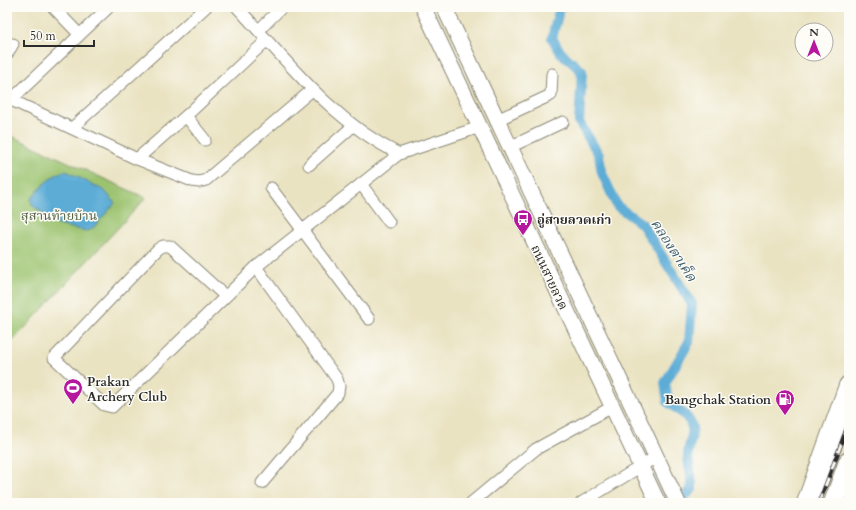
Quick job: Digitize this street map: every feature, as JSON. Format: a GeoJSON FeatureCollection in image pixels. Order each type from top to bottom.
{"type":"FeatureCollection","features":[{"type":"Feature","properties":{"kind":"highway"},"geometry":{"type":"LineString","coordinates":[[807,503],[849,386]]}},
{"type":"Feature","properties":{"kind":"highway"},"geometry":{"type":"LineString","coordinates":[[834,503],[849,462]]}},
{"type":"Feature","properties":{"kind":"main road","name":"ถนนสายลวด"},"geometry":{"type":"LineString","coordinates":[[423,7],[658,503]]}},
{"type":"Feature","properties":{"kind":"main road","name":"ถนนสายลวด"},"geometry":{"type":"LineString","coordinates":[[444,7],[678,503]]}},
{"type":"Feature","properties":{"kind":"street"},"geometry":{"type":"LineString","coordinates":[[53,7],[79,34]]}},
{"type":"Feature","properties":{"kind":"street"},"geometry":{"type":"LineString","coordinates":[[109,7],[9,99],[137,159],[192,181],[199,182],[206,180],[312,90]]}},
{"type":"Feature","properties":{"kind":"street"},"geometry":{"type":"LineString","coordinates":[[72,128],[206,7]]}},
{"type":"Feature","properties":{"kind":"street"},"geometry":{"type":"LineString","coordinates":[[237,7],[312,90],[353,126],[378,144],[399,154]]}},
{"type":"Feature","properties":{"kind":"street"},"geometry":{"type":"LineString","coordinates":[[259,30],[282,7]]}},
{"type":"Feature","properties":{"kind":"street"},"geometry":{"type":"LineString","coordinates":[[137,159],[186,116],[267,40]]}},
{"type":"Feature","properties":{"kind":"street"},"geometry":{"type":"LineString","coordinates":[[7,54],[13,44]]}},
{"type":"Feature","properties":{"kind":"street"},"geometry":{"type":"LineString","coordinates":[[497,120],[551,95],[552,74]]}},
{"type":"Feature","properties":{"kind":"street"},"geometry":{"type":"LineString","coordinates":[[186,116],[205,140]]}},
{"type":"Feature","properties":{"kind":"street"},"geometry":{"type":"LineString","coordinates":[[510,147],[563,122]]}},
{"type":"Feature","properties":{"kind":"street"},"geometry":{"type":"LineString","coordinates":[[309,165],[353,126]]}},
{"type":"Feature","properties":{"kind":"street"},"geometry":{"type":"LineString","coordinates":[[225,296],[170,246],[164,246],[158,249],[54,358],[104,405],[112,406],[256,267],[399,154],[480,127]]}},
{"type":"Feature","properties":{"kind":"street"},"geometry":{"type":"LineString","coordinates":[[361,184],[389,222]]}},
{"type":"Feature","properties":{"kind":"street"},"geometry":{"type":"LineString","coordinates":[[271,188],[369,319]]}},
{"type":"Feature","properties":{"kind":"street"},"geometry":{"type":"LineString","coordinates":[[256,267],[336,379],[338,386],[338,393],[262,483]]}},
{"type":"Feature","properties":{"kind":"street"},"geometry":{"type":"LineString","coordinates":[[471,503],[536,449],[612,406]]}},
{"type":"Feature","properties":{"kind":"street"},"geometry":{"type":"LineString","coordinates":[[581,503],[640,465],[656,457]]}},
{"type":"Feature","properties":{"kind":"green space","name":"สุสานท้ายบ้าน"},"geometry":{"type":"Polygon","coordinates":[[[7,134],[146,198],[7,347],[7,134]]]}},
{"type":"Feature","properties":{"kind":"water"},"geometry":{"type":"Polygon","coordinates":[[[66,171],[105,191],[115,203],[93,228],[87,231],[58,225],[32,205],[31,199],[51,178],[66,171]]]}},
{"type":"Feature","properties":{"kind":"waterway","name":"คลองตาเค็ด"},"geometry":{"type":"LineString","coordinates":[[560,7],[552,38],[561,53],[582,71],[579,122],[599,155],[602,173],[617,206],[642,224],[692,304],[689,342],[665,383],[668,402],[685,415],[691,424],[692,429],[688,450],[692,489],[686,495]]}},
{"type":"Feature","properties":{"kind":"railway"},"geometry":{"type":"LineString","coordinates":[[819,503],[849,423]]}},
{"type":"Feature","properties":{"kind":"place","name":"อู่สายลวดเก่า"},"geometry":{"type":"Point","coordinates":[523,236]}},
{"type":"Feature","properties":{"kind":"place","name":"Prakan Archery Club"},"geometry":{"type":"Point","coordinates":[73,405]}},
{"type":"Feature","properties":{"kind":"place","name":"Bangchak Station"},"geometry":{"type":"Point","coordinates":[785,416]}}]}
